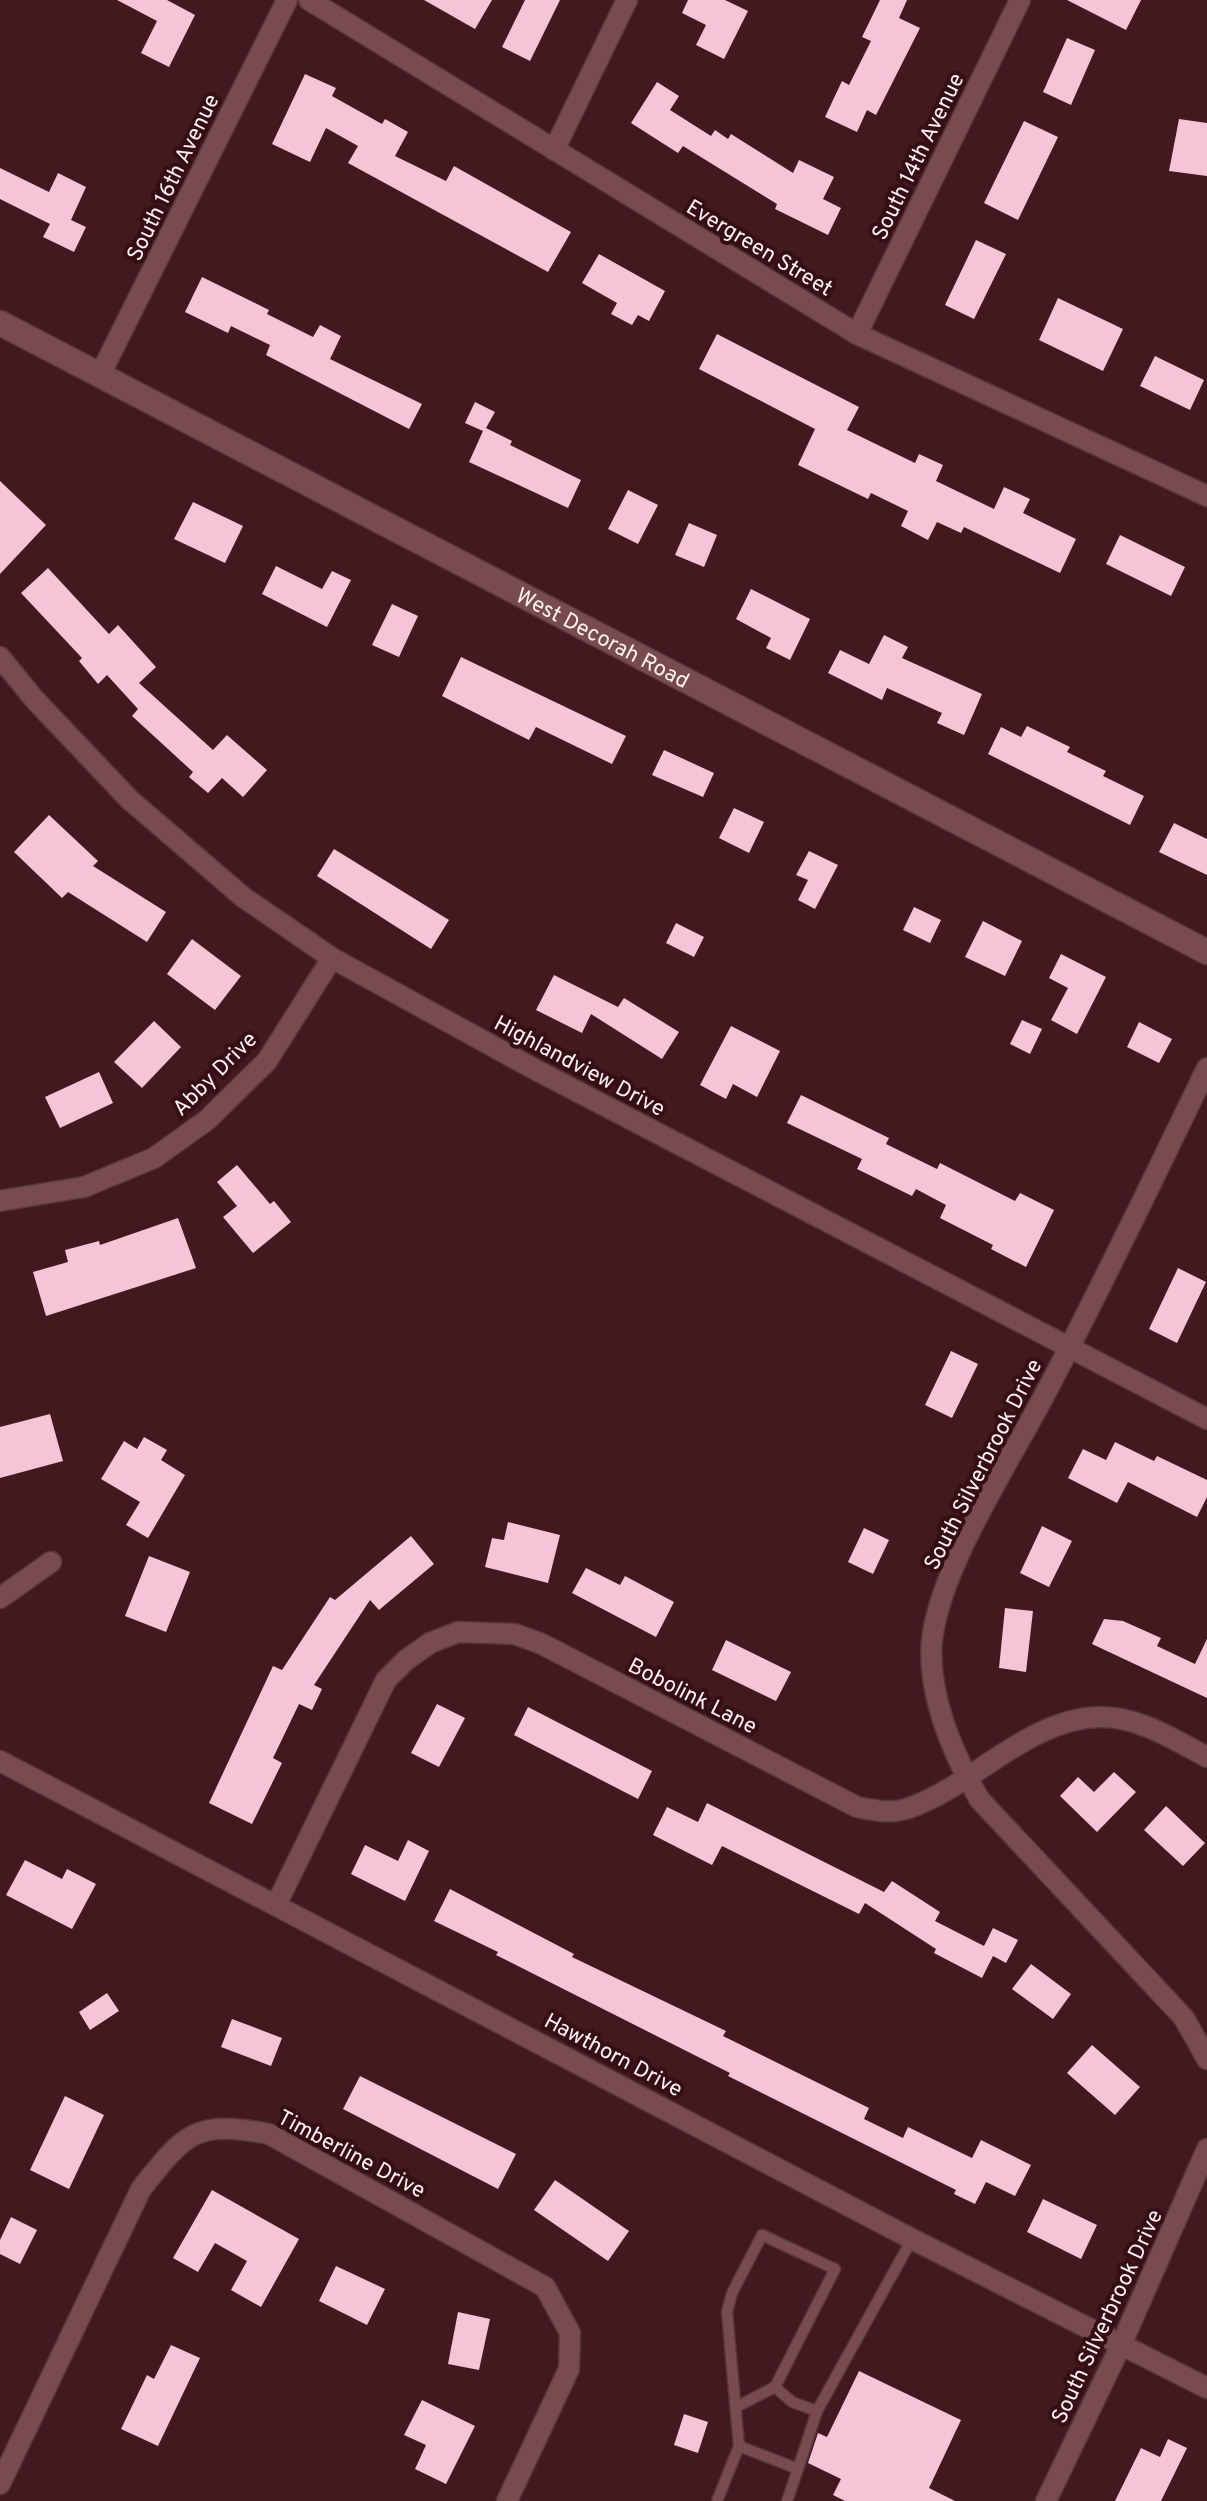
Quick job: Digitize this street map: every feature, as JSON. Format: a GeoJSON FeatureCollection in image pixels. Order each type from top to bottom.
{"type":"FeatureCollection","features":[{"type":"Feature","properties":{"kind":"street","name":"South 16th Avenue"},"geometry":{"type":"LineString","coordinates":[[100,375],[287,0]]}},
{"type":"Feature","properties":{"kind":"street","name":"Evergreen Street"},"geometry":{"type":"LineString","coordinates":[[309,0],[857,334],[1207,496]]}},
{"type":"Feature","properties":{"kind":"street"},"geometry":{"type":"LineString","coordinates":[[554,150],[627,0]]}},
{"type":"Feature","properties":{"kind":"street","name":"South 14th Avenue"},"geometry":{"type":"LineString","coordinates":[[857,334],[1020,0]]}},
{"type":"Feature","properties":{"kind":"street","name":"West Decorah Road"},"geometry":{"type":"LineString","coordinates":[[0,323],[1207,952]]}},
{"type":"Feature","properties":{"kind":"street","name":"Highlandview Drive"},"geometry":{"type":"LineString","coordinates":[[0,657],[35,700],[130,800],[243,897],[332,958],[536,1070],[1207,1419]]}},
{"type":"Feature","properties":{"kind":"street","name":"Abby Drive"},"geometry":{"type":"LineString","coordinates":[[0,1201],[84,1187],[154,1158],[207,1120],[267,1061],[332,958]]}},
{"type":"Feature","properties":{"kind":"street","name":"South Silverbrook Drive"},"geometry":{"type":"LineString","coordinates":[[1207,1068],[1069,1347],[960,1556],[939,1606],[932,1642],[934,1683],[966,1777],[980,1800],[1184,2018],[1207,2059]]}},
{"type":"Feature","properties":{"kind":"street"},"geometry":{"type":"LineString","coordinates":[[0,1598],[51,1562]]}},
{"type":"Feature","properties":{"kind":"street","name":"Bobolink Lane"},"geometry":{"type":"LineString","coordinates":[[277,1903],[386,1680],[430,1643],[458,1632],[515,1634],[542,1644],[857,1807],[882,1812],[905,1809],[1056,1726],[1100,1716],[1138,1724],[1207,1757]]}},
{"type":"Feature","properties":{"kind":"street","name":"Hawthorn Drive"},"geometry":{"type":"LineString","coordinates":[[0,1761],[277,1903],[912,2239],[1207,2388]]}},
{"type":"Feature","properties":{"kind":"street","name":"Timberline Drive"},"geometry":{"type":"LineString","coordinates":[[0,2484],[141,2189],[171,2151],[206,2128],[235,2127],[269,2134],[545,2287],[570,2333],[569,2369],[507,2501]]}},
{"type":"Feature","properties":{"kind":"street","name":"South Silverbrook Drive"},"geometry":{"type":"LineString","coordinates":[[1046,2501],[1122,2343],[1207,2149]]}},
{"type":"Feature","properties":{"kind":"lane"},"geometry":{"type":"LineString","coordinates":[[717,2501],[739,2446],[727,2312],[732,2293],[762,2235],[835,2269],[775,2387],[736,2407]]}},
{"type":"Feature","properties":{"kind":"lane"},"geometry":{"type":"LineString","coordinates":[[787,2501],[817,2411],[912,2239]]}},
{"type":"Feature","properties":{"kind":"lane"},"geometry":{"type":"LineString","coordinates":[[775,2387],[792,2402],[817,2411]]}},
{"type":"Feature","properties":{"kind":"lane"},"geometry":{"type":"LineString","coordinates":[[739,2446],[798,2469]]}},
{"type":"Feature","properties":{"kind":"building"},"geometry":{"type":"Polygon","coordinates":[[[117,0],[167,0],[195,15],[169,67],[141,53],[157,21],[117,0]]]}},
{"type":"Feature","properties":{"kind":"building"},"geometry":{"type":"Polygon","coordinates":[[[424,0],[492,0],[475,29],[424,0]]]}},
{"type":"Feature","properties":{"kind":"building"},"geometry":{"type":"Polygon","coordinates":[[[525,0],[560,0],[530,61],[502,47],[525,0]]]}},
{"type":"Feature","properties":{"kind":"building"},"geometry":{"type":"Polygon","coordinates":[[[688,0],[725,0],[748,11],[724,59],[696,45],[706,25],[682,13],[688,0]]]}},
{"type":"Feature","properties":{"kind":"building"},"geometry":{"type":"Polygon","coordinates":[[[880,0],[907,0],[899,18],[920,28],[876,115],[867,110],[857,132],[825,117],[842,81],[849,85],[871,41],[862,37],[880,0]]]}},
{"type":"Feature","properties":{"kind":"building"},"geometry":{"type":"Polygon","coordinates":[[[1067,0],[1141,0],[1126,30],[1067,0]]]}},
{"type":"Feature","properties":{"kind":"building"},"geometry":{"type":"Polygon","coordinates":[[[1067,38],[1095,50],[1071,105],[1043,92],[1067,38]]]}},
{"type":"Feature","properties":{"kind":"building"},"geometry":{"type":"Polygon","coordinates":[[[305,74],[336,88],[332,96],[382,124],[385,119],[408,132],[395,156],[446,181],[454,166],[571,232],[548,272],[348,163],[358,146],[326,128],[310,162],[272,144],[305,74]]]}},
{"type":"Feature","properties":{"kind":"building"},"geometry":{"type":"Polygon","coordinates":[[[657,82],[679,96],[670,110],[711,136],[715,130],[728,139],[731,134],[793,173],[799,160],[834,177],[823,199],[841,208],[828,235],[775,209],[777,204],[683,146],[678,153],[631,123],[657,82]]]}},
{"type":"Feature","properties":{"kind":"building"},"geometry":{"type":"Polygon","coordinates":[[[1179,119],[1207,123],[1207,176],[1169,171],[1179,119]]]}},
{"type":"Feature","properties":{"kind":"building"},"geometry":{"type":"Polygon","coordinates":[[[1024,121],[1058,137],[1018,220],[984,203],[1024,121]]]}},
{"type":"Feature","properties":{"kind":"building"},"geometry":{"type":"Polygon","coordinates":[[[0,168],[49,192],[58,173],[86,187],[71,220],[86,227],[74,252],[43,237],[50,224],[0,199],[0,168]]]}},
{"type":"Feature","properties":{"kind":"building"},"geometry":{"type":"Polygon","coordinates":[[[976,240],[1006,254],[974,319],[945,305],[976,240]]]}},
{"type":"Feature","properties":{"kind":"building"},"geometry":{"type":"Polygon","coordinates":[[[599,254],[665,291],[649,321],[638,315],[632,325],[611,314],[617,303],[582,283],[599,254]]]}},
{"type":"Feature","properties":{"kind":"building"},"geometry":{"type":"Polygon","coordinates":[[[202,277],[269,310],[267,314],[313,337],[320,325],[341,336],[330,359],[422,404],[409,429],[266,355],[270,345],[231,326],[228,333],[185,312],[202,277]]]}},
{"type":"Feature","properties":{"kind":"building"},"geometry":{"type":"Polygon","coordinates":[[[1058,298],[1123,329],[1103,371],[1039,340],[1058,298]]]}},
{"type":"Feature","properties":{"kind":"building"},"geometry":{"type":"Polygon","coordinates":[[[717,334],[859,407],[847,430],[915,463],[919,454],[943,465],[936,481],[994,509],[1004,487],[1030,499],[1023,513],[1076,539],[1060,573],[964,527],[961,533],[937,522],[928,540],[901,526],[908,511],[871,493],[868,499],[798,465],[815,429],[699,369],[717,334]]]}},
{"type":"Feature","properties":{"kind":"building"},"geometry":{"type":"Polygon","coordinates":[[[1155,356],[1204,380],[1190,410],[1140,386],[1155,356]]]}},
{"type":"Feature","properties":{"kind":"building"},"geometry":{"type":"Polygon","coordinates":[[[475,402],[495,412],[486,428],[512,441],[510,445],[581,480],[568,508],[469,462],[483,431],[465,423],[475,402]]]}},
{"type":"Feature","properties":{"kind":"building"},"geometry":{"type":"Polygon","coordinates":[[[0,481],[46,525],[0,574],[0,481]]]}},
{"type":"Feature","properties":{"kind":"building"},"geometry":{"type":"Polygon","coordinates":[[[628,490],[658,505],[638,544],[608,529],[628,490]]]}},
{"type":"Feature","properties":{"kind":"building"},"geometry":{"type":"Polygon","coordinates":[[[193,502],[243,526],[225,563],[174,539],[193,502]]]}},
{"type":"Feature","properties":{"kind":"building"},"geometry":{"type":"Polygon","coordinates":[[[689,523],[717,535],[704,567],[675,555],[689,523]]]}},
{"type":"Feature","properties":{"kind":"building"},"geometry":{"type":"Polygon","coordinates":[[[1120,535],[1185,567],[1171,596],[1106,564],[1120,535]]]}},
{"type":"Feature","properties":{"kind":"building"},"geometry":{"type":"Polygon","coordinates":[[[276,566],[322,589],[332,571],[351,580],[327,627],[262,594],[276,566]]]}},
{"type":"Feature","properties":{"kind":"building"},"geometry":{"type":"Polygon","coordinates":[[[48,568],[109,634],[118,625],[156,667],[139,683],[213,750],[227,735],[267,770],[243,797],[222,778],[208,793],[189,777],[193,772],[132,716],[138,709],[107,675],[98,684],[79,661],[82,658],[21,593],[48,568]]]}},
{"type":"Feature","properties":{"kind":"building"},"geometry":{"type":"Polygon","coordinates":[[[751,589],[810,619],[790,660],[766,648],[771,638],[736,619],[751,589]]]}},
{"type":"Feature","properties":{"kind":"building"},"geometry":{"type":"Polygon","coordinates":[[[392,604],[418,616],[399,657],[372,645],[392,604]]]}},
{"type":"Feature","properties":{"kind":"building"},"geometry":{"type":"Polygon","coordinates":[[[884,635],[908,647],[902,658],[982,694],[964,735],[937,723],[942,713],[887,688],[882,700],[828,673],[840,650],[869,664],[884,635]]]}},
{"type":"Feature","properties":{"kind":"building"},"geometry":{"type":"Polygon","coordinates":[[[461,657],[626,736],[612,764],[536,727],[529,740],[442,696],[461,657]]]}},
{"type":"Feature","properties":{"kind":"building"},"geometry":{"type":"Polygon","coordinates":[[[1027,726],[1070,747],[1067,752],[1106,771],[1103,776],[1144,796],[1130,825],[988,754],[1001,727],[1021,737],[1027,726]]]}},
{"type":"Feature","properties":{"kind":"building"},"geometry":{"type":"Polygon","coordinates":[[[664,750],[714,773],[703,797],[652,775],[664,750]]]}},
{"type":"Feature","properties":{"kind":"building"},"geometry":{"type":"Polygon","coordinates":[[[734,808],[764,822],[749,853],[719,838],[734,808]]]}},
{"type":"Feature","properties":{"kind":"building"},"geometry":{"type":"Polygon","coordinates":[[[49,815],[98,861],[93,866],[166,912],[147,942],[68,892],[62,898],[14,852],[49,815]]]}},
{"type":"Feature","properties":{"kind":"building"},"geometry":{"type":"Polygon","coordinates":[[[1174,823],[1207,839],[1207,875],[1159,852],[1174,823]]]}},
{"type":"Feature","properties":{"kind":"building"},"geometry":{"type":"Polygon","coordinates":[[[334,849],[449,920],[431,949],[317,876],[334,849]]]}},
{"type":"Feature","properties":{"kind":"building"},"geometry":{"type":"Polygon","coordinates":[[[809,851],[838,865],[815,909],[798,900],[808,880],[796,875],[809,851]]]}},
{"type":"Feature","properties":{"kind":"building"},"geometry":{"type":"Polygon","coordinates":[[[914,907],[941,920],[930,943],[903,930],[914,907]]]}},
{"type":"Feature","properties":{"kind":"building"},"geometry":{"type":"Polygon","coordinates":[[[983,921],[1022,941],[1005,976],[965,957],[983,921]]]}},
{"type":"Feature","properties":{"kind":"building"},"geometry":{"type":"Polygon","coordinates":[[[676,923],[704,937],[694,957],[666,943],[676,923]]]}},
{"type":"Feature","properties":{"kind":"building"},"geometry":{"type":"Polygon","coordinates":[[[192,939],[241,976],[215,1010],[167,974],[192,939]]]}},
{"type":"Feature","properties":{"kind":"building"},"geometry":{"type":"Polygon","coordinates":[[[1061,954],[1106,977],[1077,1034],[1051,1020],[1068,988],[1049,978],[1061,954]]]}},
{"type":"Feature","properties":{"kind":"building"},"geometry":{"type":"Polygon","coordinates":[[[554,975],[618,1007],[624,998],[679,1032],[662,1059],[591,1014],[582,1033],[536,1010],[554,975]]]}},
{"type":"Feature","properties":{"kind":"building"},"geometry":{"type":"Polygon","coordinates":[[[1022,1020],[1042,1029],[1030,1054],[1010,1044],[1022,1020]]]}},
{"type":"Feature","properties":{"kind":"building"},"geometry":{"type":"Polygon","coordinates":[[[154,1021],[181,1047],[142,1088],[114,1062],[154,1021]]]}},
{"type":"Feature","properties":{"kind":"building"},"geometry":{"type":"Polygon","coordinates":[[[1139,1022],[1172,1039],[1159,1063],[1127,1047],[1139,1022]]]}},
{"type":"Feature","properties":{"kind":"building"},"geometry":{"type":"Polygon","coordinates":[[[731,1026],[780,1051],[757,1097],[733,1084],[726,1099],[700,1085],[731,1026]]]}},
{"type":"Feature","properties":{"kind":"building"},"geometry":{"type":"Polygon","coordinates":[[[99,1072],[113,1103],[60,1128],[45,1097],[99,1072]]]}},
{"type":"Feature","properties":{"kind":"building"},"geometry":{"type":"Polygon","coordinates":[[[801,1095],[889,1138],[886,1144],[937,1169],[940,1163],[1015,1201],[1020,1193],[1054,1210],[1026,1267],[991,1249],[993,1245],[940,1218],[946,1205],[916,1189],[912,1196],[857,1169],[862,1159],[787,1123],[801,1095]]]}},
{"type":"Feature","properties":{"kind":"building"},"geometry":{"type":"Polygon","coordinates":[[[237,1165],[270,1204],[274,1201],[291,1222],[253,1253],[223,1217],[237,1206],[217,1182],[237,1165]]]}},
{"type":"Feature","properties":{"kind":"building"},"geometry":{"type":"Polygon","coordinates":[[[178,1218],[196,1268],[46,1316],[33,1272],[68,1262],[65,1250],[99,1241],[100,1245],[178,1218]]]}},
{"type":"Feature","properties":{"kind":"building"},"geometry":{"type":"Polygon","coordinates":[[[1178,1268],[1206,1282],[1177,1343],[1149,1329],[1178,1268]]]}},
{"type":"Feature","properties":{"kind":"building"},"geometry":{"type":"Polygon","coordinates":[[[951,1351],[978,1364],[952,1418],[925,1405],[951,1351]]]}},
{"type":"Feature","properties":{"kind":"building"},"geometry":{"type":"Polygon","coordinates":[[[50,1414],[63,1461],[0,1478],[0,1427],[50,1414]]]}},
{"type":"Feature","properties":{"kind":"building"},"geometry":{"type":"Polygon","coordinates":[[[144,1437],[167,1450],[161,1460],[185,1475],[148,1538],[126,1525],[140,1502],[101,1479],[124,1441],[137,1449],[144,1437]]]}},
{"type":"Feature","properties":{"kind":"building"},"geometry":{"type":"Polygon","coordinates":[[[1115,1442],[1154,1461],[1157,1456],[1207,1480],[1207,1497],[1197,1517],[1128,1482],[1117,1503],[1068,1478],[1083,1449],[1106,1460],[1115,1442]]]}},
{"type":"Feature","properties":{"kind":"building"},"geometry":{"type":"Polygon","coordinates":[[[508,1522],[560,1535],[548,1583],[485,1567],[492,1538],[504,1540],[508,1522]]]}},
{"type":"Feature","properties":{"kind":"building"},"geometry":{"type":"Polygon","coordinates":[[[1042,1526],[1072,1541],[1049,1587],[1020,1573],[1042,1526]]]}},
{"type":"Feature","properties":{"kind":"building"},"geometry":{"type":"Polygon","coordinates":[[[864,1528],[889,1540],[873,1574],[848,1562],[864,1528]]]}},
{"type":"Feature","properties":{"kind":"building"},"geometry":{"type":"Polygon","coordinates":[[[411,1536],[434,1564],[379,1610],[370,1600],[314,1685],[322,1689],[312,1710],[299,1704],[273,1758],[282,1763],[252,1824],[209,1803],[273,1666],[282,1670],[330,1597],[335,1600],[411,1536]]]}},
{"type":"Feature","properties":{"kind":"building"},"geometry":{"type":"Polygon","coordinates":[[[149,1556],[190,1572],[166,1632],[125,1616],[149,1556]]]}},
{"type":"Feature","properties":{"kind":"building"},"geometry":{"type":"Polygon","coordinates":[[[586,1568],[620,1585],[625,1576],[674,1602],[656,1637],[572,1593],[586,1568]]]}},
{"type":"Feature","properties":{"kind":"building"},"geometry":{"type":"Polygon","coordinates":[[[1005,1608],[1033,1611],[1026,1672],[999,1668],[1005,1608]]]}},
{"type":"Feature","properties":{"kind":"building"},"geometry":{"type":"Polygon","coordinates":[[[1104,1619],[1123,1621],[1161,1638],[1157,1646],[1195,1664],[1207,1639],[1207,1698],[1092,1644],[1104,1619]]]}},
{"type":"Feature","properties":{"kind":"building"},"geometry":{"type":"Polygon","coordinates":[[[726,1640],[791,1672],[776,1701],[712,1670],[726,1640]]]}},
{"type":"Feature","properties":{"kind":"building"},"geometry":{"type":"Polygon","coordinates":[[[437,1704],[465,1718],[439,1767],[411,1753],[437,1704]]]}},
{"type":"Feature","properties":{"kind":"building"},"geometry":{"type":"Polygon","coordinates":[[[528,1707],[652,1771],[638,1799],[514,1735],[528,1707]]]}},
{"type":"Feature","properties":{"kind":"building"},"geometry":{"type":"Polygon","coordinates":[[[1114,1772],[1136,1792],[1097,1832],[1060,1796],[1078,1777],[1094,1792],[1114,1772]]]}},
{"type":"Feature","properties":{"kind":"building"},"geometry":{"type":"Polygon","coordinates":[[[707,1803],[884,1892],[892,1881],[940,1912],[935,1921],[984,1946],[993,1928],[1018,1940],[1006,1963],[993,1956],[982,1978],[934,1953],[936,1949],[865,1903],[859,1914],[722,1846],[712,1865],[653,1835],[667,1807],[698,1822],[707,1803]]]}},
{"type":"Feature","properties":{"kind":"building"},"geometry":{"type":"Polygon","coordinates":[[[1166,1806],[1205,1843],[1183,1866],[1144,1830],[1166,1806]]]}},
{"type":"Feature","properties":{"kind":"building"},"geometry":{"type":"Polygon","coordinates":[[[408,1840],[429,1851],[405,1901],[351,1874],[365,1845],[398,1861],[408,1840]]]}},
{"type":"Feature","properties":{"kind":"building"},"geometry":{"type":"Polygon","coordinates":[[[25,1860],[62,1879],[67,1869],[96,1884],[72,1929],[6,1895],[25,1860]]]}},
{"type":"Feature","properties":{"kind":"building"},"geometry":{"type":"Polygon","coordinates":[[[450,1889],[574,1954],[572,1957],[726,2031],[723,2036],[869,2108],[864,2119],[903,2138],[908,2127],[972,2158],[981,2140],[1031,2165],[1015,2196],[986,2182],[975,2204],[954,2194],[956,2190],[728,2076],[730,2073],[434,1921],[450,1889]]]}},
{"type":"Feature","properties":{"kind":"building"},"geometry":{"type":"Polygon","coordinates":[[[1031,1964],[1071,1994],[1053,2019],[1012,1989],[1031,1964]]]}},
{"type":"Feature","properties":{"kind":"building"},"geometry":{"type":"Polygon","coordinates":[[[107,1993],[119,2011],[90,2030],[79,2012],[107,1993]]]}},
{"type":"Feature","properties":{"kind":"building"},"geometry":{"type":"Polygon","coordinates":[[[232,2019],[282,2038],[271,2066],[221,2047],[232,2019]]]}},
{"type":"Feature","properties":{"kind":"building"},"geometry":{"type":"Polygon","coordinates":[[[1092,2045],[1140,2087],[1115,2115],[1067,2073],[1092,2045]]]}},
{"type":"Feature","properties":{"kind":"building"},"geometry":{"type":"Polygon","coordinates":[[[360,2076],[516,2154],[498,2189],[343,2109],[360,2076]]]}},
{"type":"Feature","properties":{"kind":"building"},"geometry":{"type":"Polygon","coordinates":[[[65,2096],[104,2115],[69,2189],[30,2170],[65,2096]]]}},
{"type":"Feature","properties":{"kind":"building"},"geometry":{"type":"Polygon","coordinates":[[[555,2180],[629,2231],[608,2261],[534,2210],[555,2180]]]}},
{"type":"Feature","properties":{"kind":"building"},"geometry":{"type":"Polygon","coordinates":[[[212,2190],[299,2239],[261,2307],[231,2290],[247,2261],[215,2243],[198,2272],[173,2258],[212,2190]]]}},
{"type":"Feature","properties":{"kind":"building"},"geometry":{"type":"Polygon","coordinates":[[[1043,2199],[1097,2225],[1081,2259],[1027,2232],[1043,2199]]]}},
{"type":"Feature","properties":{"kind":"building"},"geometry":{"type":"Polygon","coordinates":[[[11,2217],[37,2230],[20,2264],[0,2254],[0,2240],[11,2217]]]}},
{"type":"Feature","properties":{"kind":"building"},"geometry":{"type":"Polygon","coordinates":[[[336,2266],[385,2289],[367,2325],[319,2301],[336,2266]]]}},
{"type":"Feature","properties":{"kind":"building"},"geometry":{"type":"Polygon","coordinates":[[[458,2312],[490,2319],[479,2370],[448,2364],[458,2312]]]}},
{"type":"Feature","properties":{"kind":"building"},"geometry":{"type":"Polygon","coordinates":[[[171,2345],[200,2358],[158,2446],[121,2429],[147,2375],[154,2379],[171,2345]]]}},
{"type":"Feature","properties":{"kind":"building"},"geometry":{"type":"Polygon","coordinates":[[[859,2371],[961,2420],[929,2488],[955,2501],[845,2501],[833,2495],[841,2479],[808,2463],[818,2433],[827,2437],[859,2371]]]}},
{"type":"Feature","properties":{"kind":"building"},"geometry":{"type":"Polygon","coordinates":[[[422,2400],[475,2426],[446,2484],[415,2469],[426,2445],[404,2435],[422,2400]]]}},
{"type":"Feature","properties":{"kind":"building"},"geometry":{"type":"Polygon","coordinates":[[[684,2414],[708,2422],[698,2453],[674,2445],[684,2414]]]}},
{"type":"Feature","properties":{"kind":"building"},"geometry":{"type":"Polygon","coordinates":[[[1168,2439],[1187,2448],[1161,2501],[1115,2501],[1141,2448],[1160,2457],[1168,2439]]]}}]}
